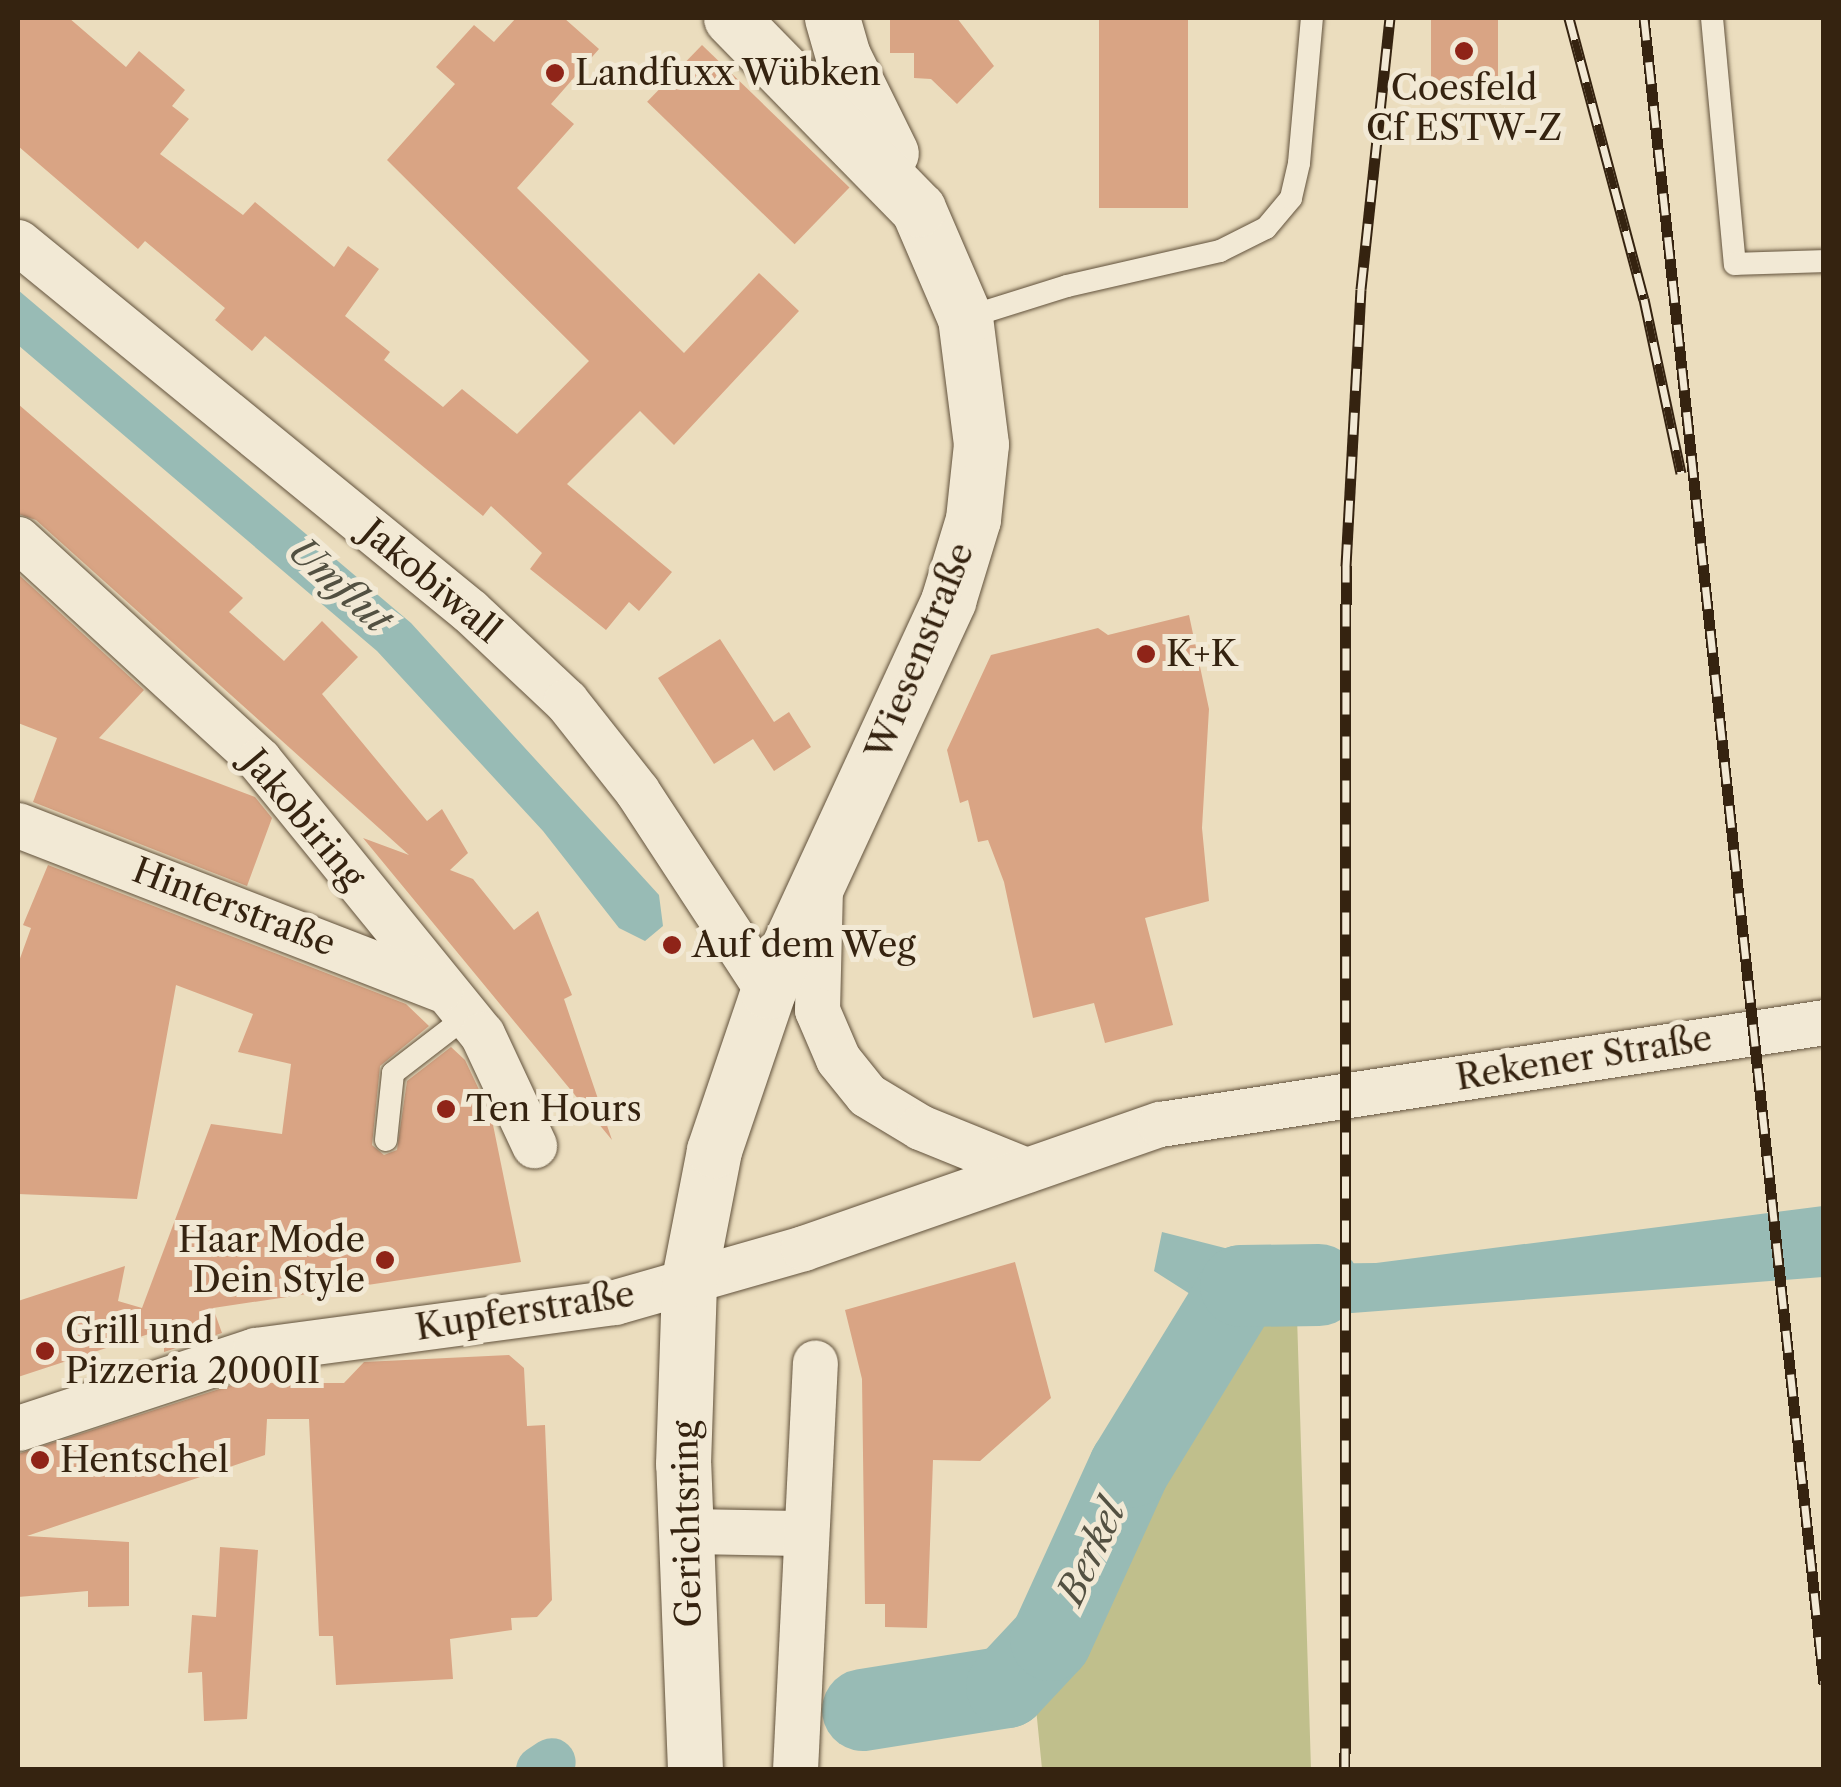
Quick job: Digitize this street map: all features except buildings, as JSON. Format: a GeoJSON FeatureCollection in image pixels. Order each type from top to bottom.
{"type":"FeatureCollection","features":[{"type":"Feature","properties":{"kind":"street","name":"Wiesenstraße"},"geometry":{"type":"LineString","coordinates":[[689,1278],[714,1150],[768,991],[964,556],[981,444],[964,318],[918,210],[731,18]]}},
{"type":"Feature","properties":{"kind":"street"},"geometry":{"type":"LineString","coordinates":[[832,18],[865,104],[918,210]]}},
{"type":"Feature","properties":{"kind":"street","name":"Jakobiwall"},"geometry":{"type":"LineString","coordinates":[[18,242],[470,611],[566,701],[637,791],[768,991]]}},
{"type":"Feature","properties":{"kind":"street","name":"Jakobiring"},"geometry":{"type":"LineString","coordinates":[[18,539],[259,760],[482,1034],[534,1145]]}},
{"type":"Feature","properties":{"kind":"street","name":"Hinterstraße"},"geometry":{"type":"LineString","coordinates":[[18,825],[458,1004]]}},
{"type":"Feature","properties":{"kind":"street"},"geometry":{"type":"LineString","coordinates":[[820,878],[817,1010],[838,1059],[867,1095],[907,1119],[1026,1170]]}},
{"type":"Feature","properties":{"kind":"street","name":"Rekener Straße"},"geometry":{"type":"LineString","coordinates":[[1344,1093],[1824,1022]]}},
{"type":"Feature","properties":{"kind":"street","name":"Kupferstraße"},"geometry":{"type":"LineString","coordinates":[[18,1428],[255,1350],[592,1308],[803,1248],[1160,1124],[1344,1093]]}},
{"type":"Feature","properties":{"kind":"street","name":"Gerichtsring"},"geometry":{"type":"LineString","coordinates":[[689,1278],[685,1531],[695,1770]]}},
{"type":"Feature","properties":{"kind":"street"},"geometry":{"type":"LineString","coordinates":[[795,1770],[815,1362]]}},
{"type":"Feature","properties":{"kind":"street"},"geometry":{"type":"LineString","coordinates":[[685,1531],[804,1533]]}},
{"type":"Feature","properties":{"kind":"lane"},"geometry":{"type":"LineString","coordinates":[[964,318],[1067,286],[1220,251],[1266,228],[1291,198],[1300,163],[1312,18]]}},
{"type":"Feature","properties":{"kind":"lane"},"geometry":{"type":"LineString","coordinates":[[1712,18],[1735,264],[1824,261]]}},
{"type":"Feature","properties":{"kind":"lane"},"geometry":{"type":"LineString","coordinates":[[386,1140],[393,1073],[458,1004]]}},
{"type":"Feature","properties":{"kind":"shaded area"},"geometry":{"type":"Polygon","coordinates":[[[1297,1316],[1311,1769],[1042,1769],[1034,1688],[1094,1591],[1148,1473],[1234,1322],[1297,1316]]]}},
{"type":"Feature","properties":{"kind":"water","name":"Umflut"},"geometry":{"type":"Polygon","coordinates":[[[18,290],[411,623],[659,895],[663,926],[645,941],[619,928],[543,831],[377,651],[18,345],[18,290]]]}},
{"type":"Feature","properties":{"kind":"water"},"geometry":{"type":"Polygon","coordinates":[[[1823,1206],[1823,1277],[1234,1322],[1154,1271],[1162,1232],[1288,1264],[1376,1263],[1823,1206]]]}},
{"type":"Feature","properties":{"kind":"waterway","name":"Berkel"},"geometry":{"type":"LineString","coordinates":[[863,1710],[1007,1687],[1051,1640],[1130,1467],[1241,1286],[1319,1285]]}},
{"type":"Feature","properties":{"kind":"waterway","name":"Berkel"},"geometry":{"type":"LineString","coordinates":[[540,1770],[552,1762]]}},
{"type":"Feature","properties":{"kind":"railway"},"geometry":{"type":"LineString","coordinates":[[1345,1770],[1346,566],[1361,289],[1390,18]]}},
{"type":"Feature","properties":{"kind":"railway"},"geometry":{"type":"LineString","coordinates":[[1569,18],[1644,299],[1681,473]]}},
{"type":"Feature","properties":{"kind":"railway"},"geometry":{"type":"LineString","coordinates":[[1644,18],[1824,1684]]}},
{"type":"Feature","properties":{"kind":"place","name":"Coesfeld Cf ESTW-Z"},"geometry":{"type":"Point","coordinates":[1464,51]}},
{"type":"Feature","properties":{"kind":"place","name":"Landfuxx Wübken"},"geometry":{"type":"Point","coordinates":[555,73]}},
{"type":"Feature","properties":{"kind":"place","name":"K+K"},"geometry":{"type":"Point","coordinates":[1146,654]}},
{"type":"Feature","properties":{"kind":"place","name":"Auf dem Weg"},"geometry":{"type":"Point","coordinates":[672,945]}},
{"type":"Feature","properties":{"kind":"place","name":"Ten Hours"},"geometry":{"type":"Point","coordinates":[446,1109]}},
{"type":"Feature","properties":{"kind":"place","name":"Haar Mode Dein Style"},"geometry":{"type":"Point","coordinates":[385,1260]}},
{"type":"Feature","properties":{"kind":"place","name":"Grill und Pizzeria 2000II"},"geometry":{"type":"Point","coordinates":[45,1351]}},
{"type":"Feature","properties":{"kind":"place","name":"Hentschel"},"geometry":{"type":"Point","coordinates":[40,1460]}}]}
